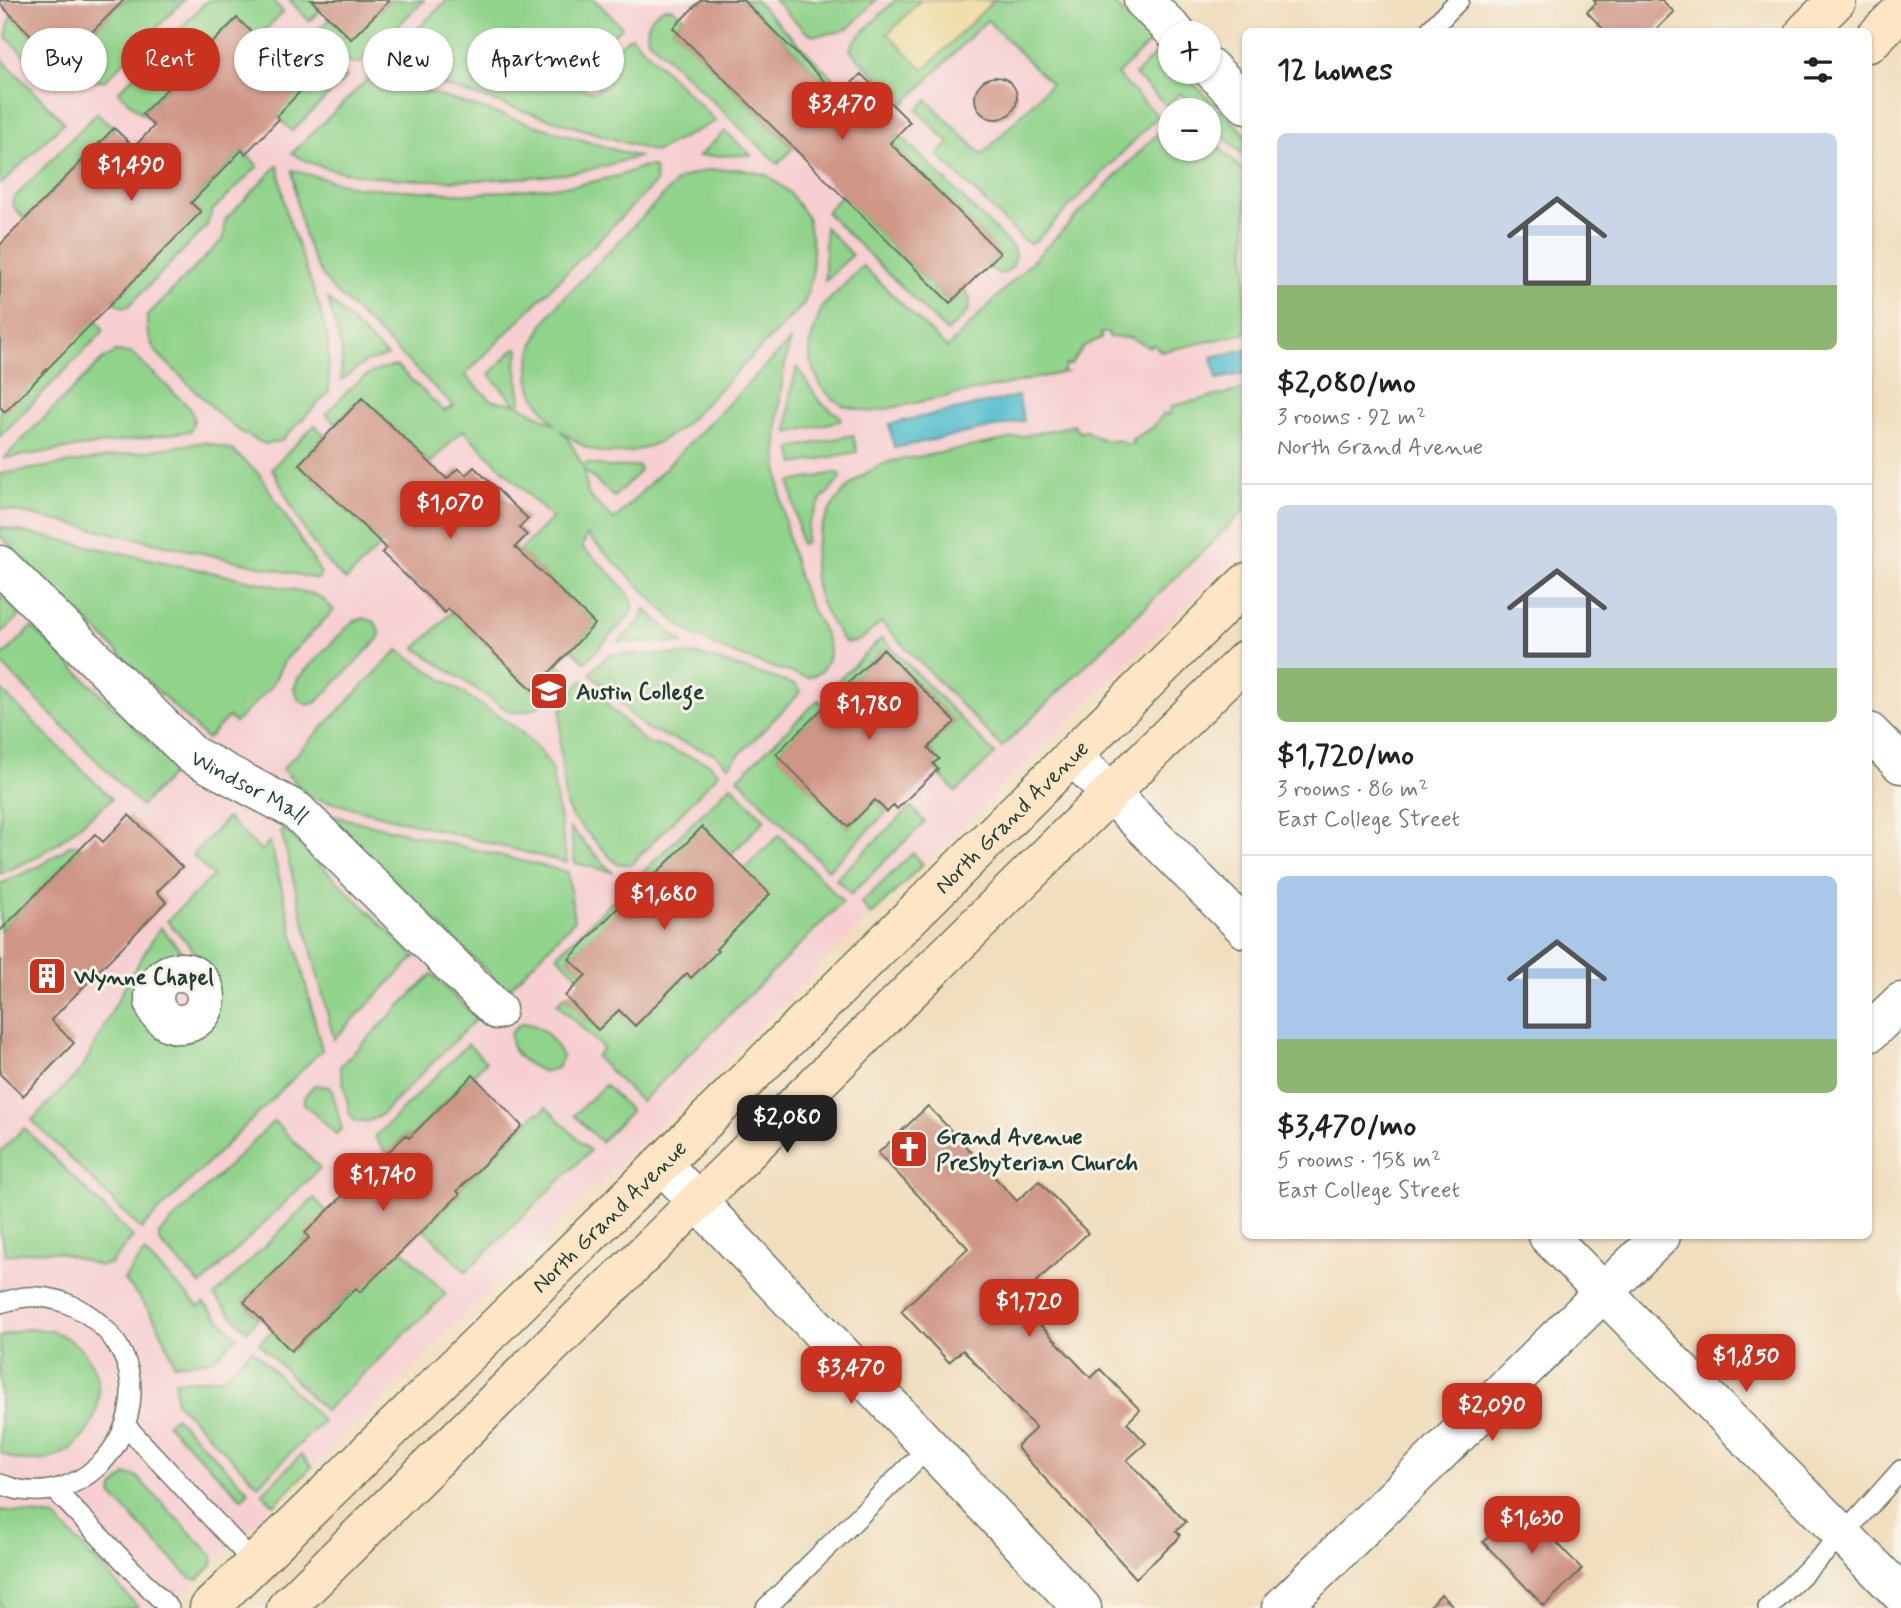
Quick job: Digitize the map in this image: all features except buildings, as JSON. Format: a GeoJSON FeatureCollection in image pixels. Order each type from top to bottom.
{"type":"FeatureCollection","features":[{"type":"Feature","properties":{"kind":"main road"},"geometry":{"type":"LineString","coordinates":[[1809,28],[1837,0]]}},
{"type":"Feature","properties":{"kind":"main road"},"geometry":{"type":"LineString","coordinates":[[1872,40],[1901,12]]}},
{"type":"Feature","properties":{"kind":"main road","name":"North Grand Avenue"},"geometry":{"type":"LineString","coordinates":[[225,1603],[254,1563],[662,1164],[1242,587]]}},
{"type":"Feature","properties":{"kind":"main road"},"geometry":{"type":"LineString","coordinates":[[286,1608],[1242,663]]}},
{"type":"Feature","properties":{"kind":"street"},"geometry":{"type":"LineString","coordinates":[[1143,0],[1164,21]]}},
{"type":"Feature","properties":{"kind":"street"},"geometry":{"type":"LineString","coordinates":[[1221,78],[1242,100]]}},
{"type":"Feature","properties":{"kind":"street","name":"Windsor Mall"},"geometry":{"type":"LineString","coordinates":[[0,565],[192,755],[297,811],[497,1010]]}},
{"type":"Feature","properties":{"kind":"street"},"geometry":{"type":"LineString","coordinates":[[1872,735],[1901,764]]}},
{"type":"Feature","properties":{"kind":"street"},"geometry":{"type":"LineString","coordinates":[[1073,756],[1242,925]]}},
{"type":"Feature","properties":{"kind":"street"},"geometry":{"type":"LineString","coordinates":[[1872,1030],[1901,1002]]}},
{"type":"Feature","properties":{"kind":"street"},"geometry":{"type":"LineString","coordinates":[[662,1164],[1082,1608]]}},
{"type":"Feature","properties":{"kind":"street"},"geometry":{"type":"LineString","coordinates":[[1551,1239],[1901,1594]]}},
{"type":"Feature","properties":{"kind":"street"},"geometry":{"type":"LineString","coordinates":[[1281,1608],[1658,1239]]}},
{"type":"Feature","properties":{"kind":"lane"},"geometry":{"type":"LineString","coordinates":[[1432,28],[1459,0]]}},
{"type":"Feature","properties":{"kind":"lane"},"geometry":{"type":"LineString","coordinates":[[0,1303],[25,1297],[56,1299],[85,1311],[108,1331],[125,1360],[131,1392],[126,1426],[110,1455],[86,1476],[54,1489],[21,1490],[0,1484]]}},
{"type":"Feature","properties":{"kind":"lane"},"geometry":{"type":"LineString","coordinates":[[126,1426],[254,1563]]}},
{"type":"Feature","properties":{"kind":"lane"},"geometry":{"type":"LineString","coordinates":[[766,1608],[930,1446]]}},
{"type":"Feature","properties":{"kind":"lane"},"geometry":{"type":"LineString","coordinates":[[1768,1608],[1843,1535],[1901,1470]]}},
{"type":"Feature","properties":{"kind":"lane"},"geometry":{"type":"LineString","coordinates":[[54,1489],[169,1608]]}},
{"type":"Feature","properties":{"kind":"shaded area","name":"Austin College"},"geometry":{"type":"Polygon","coordinates":[[[0,0],[1110,0],[1158,47],[1158,84],[1195,84],[1209,98],[1158,98],[1158,161],[1221,161],[1221,109],[1242,130],[1242,550],[169,1608],[0,1608],[0,0]]]}},
{"type":"Feature","properties":{"kind":"green space"},"geometry":{"type":"Polygon","coordinates":[[[124,0],[184,0],[157,28],[121,28],[121,65],[107,79],[107,28],[96,28],[124,0]]]}},
{"type":"Feature","properties":{"kind":"green space"},"geometry":{"type":"Polygon","coordinates":[[[208,0],[272,0],[283,12],[267,28],[246,28],[236,18],[220,34],[220,28],[181,28],[208,0]]]}},
{"type":"Feature","properties":{"kind":"green space"},"geometry":{"type":"Polygon","coordinates":[[[289,0],[311,0],[321,10],[309,21],[289,0]]]}},
{"type":"Feature","properties":{"kind":"green space"},"geometry":{"type":"Polygon","coordinates":[[[390,0],[424,0],[396,28],[363,28],[363,60],[360,63],[349,62],[349,37],[351,39],[390,0]]]}},
{"type":"Feature","properties":{"kind":"green space"},"geometry":{"type":"Polygon","coordinates":[[[447,0],[595,0],[622,27],[467,28],[467,91],[624,91],[624,42],[631,36],[716,121],[655,152],[453,89],[453,28],[419,28],[447,0]]]}},
{"type":"Feature","properties":{"kind":"green space"},"geometry":{"type":"Polygon","coordinates":[[[743,0],[755,0],[845,90],[839,96],[743,0]]]}},
{"type":"Feature","properties":{"kind":"green space"},"geometry":{"type":"Polygon","coordinates":[[[774,0],[876,0],[849,28],[815,35],[806,32],[774,0]]]}},
{"type":"Feature","properties":{"kind":"green space"},"geometry":{"type":"Polygon","coordinates":[[[895,0],[921,0],[888,34],[924,69],[994,0],[1110,0],[1151,41],[1117,75],[1158,116],[1036,241],[1030,244],[938,155],[949,143],[917,110],[927,100],[982,155],[1051,84],[987,20],[904,104],[850,50],[854,41],[895,0]]]}},
{"type":"Feature","properties":{"kind":"green space"},"geometry":{"type":"Polygon","coordinates":[[[664,8],[672,8],[684,17],[673,28],[793,148],[778,164],[648,39],[650,20],[664,8]]]}},
{"type":"Feature","properties":{"kind":"green space"},"geometry":{"type":"Polygon","coordinates":[[[11,15],[24,28],[21,28],[21,52],[6,37],[11,15]]]}},
{"type":"Feature","properties":{"kind":"green space"},"geometry":{"type":"Polygon","coordinates":[[[330,18],[340,28],[320,28],[330,18]]]}},
{"type":"Feature","properties":{"kind":"green space"},"geometry":{"type":"Polygon","coordinates":[[[1158,51],[1158,84],[1194,84],[1208,98],[1185,98],[1180,93],[1175,98],[1159,98],[1135,75],[1158,51]]]}},
{"type":"Feature","properties":{"kind":"green space"},"geometry":{"type":"Polygon","coordinates":[[[0,57],[21,78],[21,91],[33,91],[64,122],[0,183],[0,57]]]}},
{"type":"Feature","properties":{"kind":"green space"},"geometry":{"type":"Polygon","coordinates":[[[363,84],[363,91],[424,91],[638,157],[592,169],[547,176],[430,180],[350,173],[317,165],[292,153],[363,84]]]}},
{"type":"Feature","properties":{"kind":"green space"},"geometry":{"type":"Polygon","coordinates":[[[121,89],[165,91],[142,114],[118,92],[121,89]]]}},
{"type":"Feature","properties":{"kind":"green space"},"geometry":{"type":"Polygon","coordinates":[[[287,91],[333,91],[292,131],[277,116],[287,91]]]}},
{"type":"Feature","properties":{"kind":"green space"},"geometry":{"type":"Polygon","coordinates":[[[1221,110],[1242,131],[1242,154],[1221,134],[1221,110]]]}},
{"type":"Feature","properties":{"kind":"green space"},"geometry":{"type":"Polygon","coordinates":[[[97,113],[114,128],[25,219],[12,205],[13,199],[97,113]]]}},
{"type":"Feature","properties":{"kind":"green space"},"geometry":{"type":"Polygon","coordinates":[[[725,131],[751,155],[699,156],[725,131]]]}},
{"type":"Feature","properties":{"kind":"green space"},"geometry":{"type":"Polygon","coordinates":[[[1158,133],[1158,161],[1221,161],[1221,149],[1242,170],[1242,334],[1161,352],[1154,344],[1149,347],[1131,338],[1109,337],[1108,332],[1101,333],[1101,338],[1084,346],[1070,365],[1066,364],[1063,371],[1066,372],[871,412],[844,406],[832,398],[821,387],[810,360],[810,343],[822,307],[863,266],[947,348],[1158,133]]]}},
{"type":"Feature","properties":{"kind":"green space"},"geometry":{"type":"Polygon","coordinates":[[[899,134],[1013,248],[1014,261],[1011,268],[999,274],[987,266],[1000,253],[890,143],[899,134]]]}},
{"type":"Feature","properties":{"kind":"green space"},"geometry":{"type":"Polygon","coordinates":[[[242,150],[258,166],[212,211],[207,226],[129,306],[123,308],[114,301],[200,212],[191,203],[242,150]]]}},
{"type":"Feature","properties":{"kind":"green space"},"geometry":{"type":"Polygon","coordinates":[[[278,165],[286,212],[321,311],[328,342],[329,392],[281,441],[265,444],[242,433],[221,416],[154,350],[147,331],[147,316],[224,238],[225,220],[278,165]]]}},
{"type":"Feature","properties":{"kind":"green space"},"geometry":{"type":"Polygon","coordinates":[[[645,166],[655,169],[656,182],[465,375],[491,400],[516,404],[489,375],[518,348],[516,364],[521,400],[519,405],[554,424],[535,397],[529,375],[531,352],[540,331],[560,302],[679,179],[706,170],[739,169],[767,175],[790,193],[807,217],[813,247],[812,277],[804,304],[680,429],[659,442],[624,453],[599,452],[587,448],[560,430],[568,438],[583,466],[586,463],[610,467],[639,466],[640,471],[614,497],[584,470],[588,495],[614,520],[790,341],[777,428],[779,482],[788,538],[798,573],[829,647],[828,658],[821,672],[808,678],[726,651],[680,626],[587,535],[582,547],[625,589],[633,606],[628,617],[585,662],[572,649],[595,624],[519,551],[552,518],[463,430],[430,463],[362,398],[336,424],[326,414],[357,382],[375,371],[397,366],[444,411],[454,406],[330,286],[321,273],[303,231],[292,170],[355,187],[471,194],[577,185],[618,176],[645,166]]]}},
{"type":"Feature","properties":{"kind":"green space"},"geometry":{"type":"Polygon","coordinates":[[[842,195],[950,303],[964,290],[969,296],[966,313],[947,332],[826,212],[842,195]]]}},
{"type":"Feature","properties":{"kind":"green space"},"geometry":{"type":"Polygon","coordinates":[[[825,227],[852,255],[825,281],[825,227]]]}},
{"type":"Feature","properties":{"kind":"green space"},"geometry":{"type":"Polygon","coordinates":[[[328,299],[387,356],[366,362],[341,380],[342,351],[328,299]]]}},
{"type":"Feature","properties":{"kind":"green space"},"geometry":{"type":"Polygon","coordinates":[[[96,318],[103,329],[102,333],[0,436],[0,407],[96,318]]]}},
{"type":"Feature","properties":{"kind":"green space"},"geometry":{"type":"Polygon","coordinates":[[[115,352],[132,353],[190,408],[194,419],[191,431],[4,458],[102,360],[115,352]]]}},
{"type":"Feature","properties":{"kind":"green space"},"geometry":{"type":"Polygon","coordinates":[[[797,367],[820,402],[841,417],[840,421],[788,433],[790,395],[797,367]]]}},
{"type":"Feature","properties":{"kind":"green space"},"geometry":{"type":"Polygon","coordinates":[[[1242,390],[1242,513],[1002,747],[881,622],[860,640],[844,642],[820,600],[814,560],[823,523],[845,491],[860,478],[883,464],[898,460],[1075,425],[1081,433],[1084,430],[1103,440],[1123,441],[1125,445],[1133,443],[1132,439],[1152,428],[1164,413],[1169,415],[1172,406],[1242,390]]]}},
{"type":"Feature","properties":{"kind":"green space"},"geometry":{"type":"Polygon","coordinates":[[[315,425],[325,436],[299,464],[382,544],[346,580],[313,544],[272,468],[315,425]]]}},
{"type":"Feature","properties":{"kind":"green space"},"geometry":{"type":"Polygon","coordinates":[[[853,435],[857,452],[795,464],[791,448],[853,435]]]}},
{"type":"Feature","properties":{"kind":"green space"},"geometry":{"type":"Polygon","coordinates":[[[204,442],[232,450],[259,474],[318,568],[321,574],[318,579],[0,508],[0,474],[204,442]]]}},
{"type":"Feature","properties":{"kind":"green space"},"geometry":{"type":"Polygon","coordinates":[[[839,473],[841,478],[821,500],[809,523],[805,544],[801,544],[790,482],[839,473]]]}},
{"type":"Feature","properties":{"kind":"green space"},"geometry":{"type":"Polygon","coordinates":[[[0,527],[313,594],[322,598],[334,610],[284,661],[272,686],[235,723],[228,717],[207,739],[0,536],[0,527]]]}},
{"type":"Feature","properties":{"kind":"green space"},"geometry":{"type":"Polygon","coordinates":[[[0,595],[20,615],[0,635],[0,595]]]}},
{"type":"Feature","properties":{"kind":"green space"},"geometry":{"type":"Polygon","coordinates":[[[645,609],[682,643],[619,642],[642,619],[645,609]]]}},
{"type":"Feature","properties":{"kind":"green space"},"geometry":{"type":"Polygon","coordinates":[[[452,612],[532,690],[558,663],[572,676],[552,697],[537,707],[510,712],[416,648],[452,612]]]}},
{"type":"Feature","properties":{"kind":"green space"},"geometry":{"type":"Polygon","coordinates":[[[364,618],[375,622],[380,633],[378,639],[317,702],[308,705],[299,700],[294,689],[298,678],[352,622],[364,618]]]}},
{"type":"Feature","properties":{"kind":"green space"},"geometry":{"type":"Polygon","coordinates":[[[32,627],[177,769],[141,806],[0,662],[32,627]]]}},
{"type":"Feature","properties":{"kind":"green space"},"geometry":{"type":"Polygon","coordinates":[[[882,638],[995,754],[956,792],[936,771],[938,769],[933,764],[938,759],[928,748],[955,722],[883,649],[841,691],[834,684],[882,638]]]}},
{"type":"Feature","properties":{"kind":"green space"},"geometry":{"type":"Polygon","coordinates":[[[398,650],[516,728],[544,756],[551,767],[567,863],[310,797],[282,769],[398,650]]]}},
{"type":"Feature","properties":{"kind":"green space"},"geometry":{"type":"Polygon","coordinates":[[[609,654],[700,655],[796,685],[801,692],[728,766],[715,754],[646,729],[590,673],[609,654]]]}},
{"type":"Feature","properties":{"kind":"green space"},"geometry":{"type":"Polygon","coordinates":[[[583,680],[644,741],[709,763],[719,773],[632,864],[617,864],[572,817],[566,805],[560,750],[561,710],[583,680]]]}},
{"type":"Feature","properties":{"kind":"green space"},"geometry":{"type":"Polygon","coordinates":[[[0,689],[112,799],[58,843],[35,858],[0,874],[0,689]]]}},
{"type":"Feature","properties":{"kind":"green space"},"geometry":{"type":"Polygon","coordinates":[[[818,700],[826,705],[777,754],[848,827],[875,800],[887,812],[828,870],[738,778],[818,700]]]}},
{"type":"Feature","properties":{"kind":"green space"},"geometry":{"type":"Polygon","coordinates":[[[731,785],[765,820],[730,855],[702,828],[649,881],[647,878],[642,883],[637,878],[731,785]]]}},
{"type":"Feature","properties":{"kind":"green space"},"geometry":{"type":"Polygon","coordinates":[[[911,807],[925,822],[851,894],[836,879],[911,807]]]}},
{"type":"Feature","properties":{"kind":"green space"},"geometry":{"type":"Polygon","coordinates":[[[326,814],[568,872],[574,921],[507,991],[326,814]]]}},
{"type":"Feature","properties":{"kind":"green space"},"geometry":{"type":"Polygon","coordinates":[[[227,818],[261,851],[270,841],[322,1050],[141,1229],[32,1120],[82,1069],[126,984],[160,927],[191,962],[198,979],[185,972],[167,975],[160,982],[154,998],[158,1012],[171,1022],[181,1025],[194,1020],[200,1014],[205,1005],[208,987],[203,966],[191,947],[167,921],[213,876],[192,855],[227,818]]]}},
{"type":"Feature","properties":{"kind":"green space"},"geometry":{"type":"Polygon","coordinates":[[[283,828],[415,957],[334,1039],[281,831],[283,828]]]}},
{"type":"Feature","properties":{"kind":"green space"},"geometry":{"type":"Polygon","coordinates":[[[570,828],[612,872],[575,863],[570,828]]]}},
{"type":"Feature","properties":{"kind":"green space"},"geometry":{"type":"Polygon","coordinates":[[[779,835],[843,902],[641,1102],[596,1057],[603,1048],[557,1004],[565,996],[598,1030],[619,1010],[635,1025],[687,973],[691,977],[717,950],[744,869],[779,835]]]}},
{"type":"Feature","properties":{"kind":"green space"},"geometry":{"type":"Polygon","coordinates":[[[71,845],[81,848],[0,931],[0,884],[40,866],[71,845]]]}},
{"type":"Feature","properties":{"kind":"green space"},"geometry":{"type":"Polygon","coordinates":[[[913,853],[923,864],[871,916],[861,903],[913,853]]]}},
{"type":"Feature","properties":{"kind":"green space"},"geometry":{"type":"Polygon","coordinates":[[[623,891],[628,896],[621,903],[623,905],[569,959],[586,975],[582,980],[557,955],[623,891]]]}},
{"type":"Feature","properties":{"kind":"green space"},"geometry":{"type":"Polygon","coordinates":[[[432,974],[477,1018],[381,1115],[369,1121],[356,1122],[350,1115],[340,1066],[432,974]]]}},
{"type":"Feature","properties":{"kind":"green space"},"geometry":{"type":"Polygon","coordinates":[[[523,1023],[536,1026],[552,1039],[562,1057],[557,1068],[544,1072],[516,1053],[511,1033],[523,1023]]]}},
{"type":"Feature","properties":{"kind":"green space"},"geometry":{"type":"Polygon","coordinates":[[[468,1044],[486,1062],[409,1138],[406,1135],[386,1154],[375,1137],[468,1044]]]}},
{"type":"Feature","properties":{"kind":"green space"},"geometry":{"type":"Polygon","coordinates":[[[314,1085],[331,1087],[342,1129],[336,1134],[304,1104],[304,1097],[314,1085]]]}},
{"type":"Feature","properties":{"kind":"green space"},"geometry":{"type":"Polygon","coordinates":[[[605,1085],[631,1111],[601,1142],[574,1115],[605,1085]]]}},
{"type":"Feature","properties":{"kind":"green space"},"geometry":{"type":"Polygon","coordinates":[[[546,1107],[590,1151],[466,1272],[424,1229],[460,1194],[457,1191],[537,1112],[540,1114],[546,1107]]]}},
{"type":"Feature","properties":{"kind":"green space"},"geometry":{"type":"Polygon","coordinates":[[[274,1121],[320,1168],[201,1285],[159,1241],[159,1234],[274,1121]]]}},
{"type":"Feature","properties":{"kind":"green space"},"geometry":{"type":"Polygon","coordinates":[[[24,1128],[133,1237],[110,1264],[100,1266],[58,1252],[38,1251],[6,1255],[0,1232],[0,1152],[24,1128]]]}},
{"type":"Feature","properties":{"kind":"green space"},"geometry":{"type":"Polygon","coordinates":[[[314,1198],[327,1212],[309,1238],[244,1302],[258,1318],[247,1331],[214,1296],[314,1198]]]}},
{"type":"Feature","properties":{"kind":"green space"},"geometry":{"type":"Polygon","coordinates":[[[403,1250],[446,1294],[325,1411],[259,1343],[272,1331],[292,1350],[356,1288],[403,1250]]]}},
{"type":"Feature","properties":{"kind":"green space"},"geometry":{"type":"Polygon","coordinates":[[[144,1252],[199,1307],[204,1303],[237,1337],[213,1360],[174,1364],[154,1319],[124,1280],[144,1252]]]}},
{"type":"Feature","properties":{"kind":"green space"},"geometry":{"type":"Polygon","coordinates":[[[23,1329],[50,1331],[65,1337],[83,1352],[94,1370],[98,1389],[97,1410],[89,1428],[76,1444],[58,1456],[36,1461],[17,1459],[0,1452],[0,1337],[23,1329]]]}},
{"type":"Feature","properties":{"kind":"green space"},"geometry":{"type":"Polygon","coordinates":[[[252,1349],[323,1421],[258,1485],[176,1402],[175,1381],[222,1378],[252,1349]]]}},
{"type":"Feature","properties":{"kind":"green space"},"geometry":{"type":"Polygon","coordinates":[[[175,1417],[249,1491],[242,1499],[167,1424],[175,1417]]]}},
{"type":"Feature","properties":{"kind":"green space"},"geometry":{"type":"Polygon","coordinates":[[[301,1455],[312,1467],[274,1505],[262,1493],[301,1455]]]}},
{"type":"Feature","properties":{"kind":"green space"},"geometry":{"type":"Polygon","coordinates":[[[126,1475],[136,1476],[213,1556],[212,1565],[199,1579],[190,1578],[112,1496],[113,1488],[126,1475]]]}},
{"type":"Feature","properties":{"kind":"green space"},"geometry":{"type":"Polygon","coordinates":[[[0,1510],[55,1517],[139,1608],[0,1608],[0,1510]]]}},
{"type":"Feature","properties":{"kind":"sand"},"geometry":{"type":"Polygon","coordinates":[[[921,0],[994,0],[924,70],[888,34],[921,0]]]}},
{"type":"Feature","properties":{"kind":"water"},"geometry":{"type":"Polygon","coordinates":[[[1242,350],[1242,374],[1217,379],[1212,357],[1242,350]]]}},
{"type":"Feature","properties":{"kind":"water"},"geometry":{"type":"Polygon","coordinates":[[[1018,396],[1024,421],[894,448],[889,424],[1018,396]]]}},
{"type":"Feature","properties":{"kind":"place","name":"Austin College"},"geometry":{"type":"Point","coordinates":[549,691]}},
{"type":"Feature","properties":{"kind":"place","name":"Wynne Chapel"},"geometry":{"type":"Point","coordinates":[47,976]}},
{"type":"Feature","properties":{"kind":"place","name":"Grand Avenue Presbyterian Church"},"geometry":{"type":"Point","coordinates":[909,1149]}}]}
